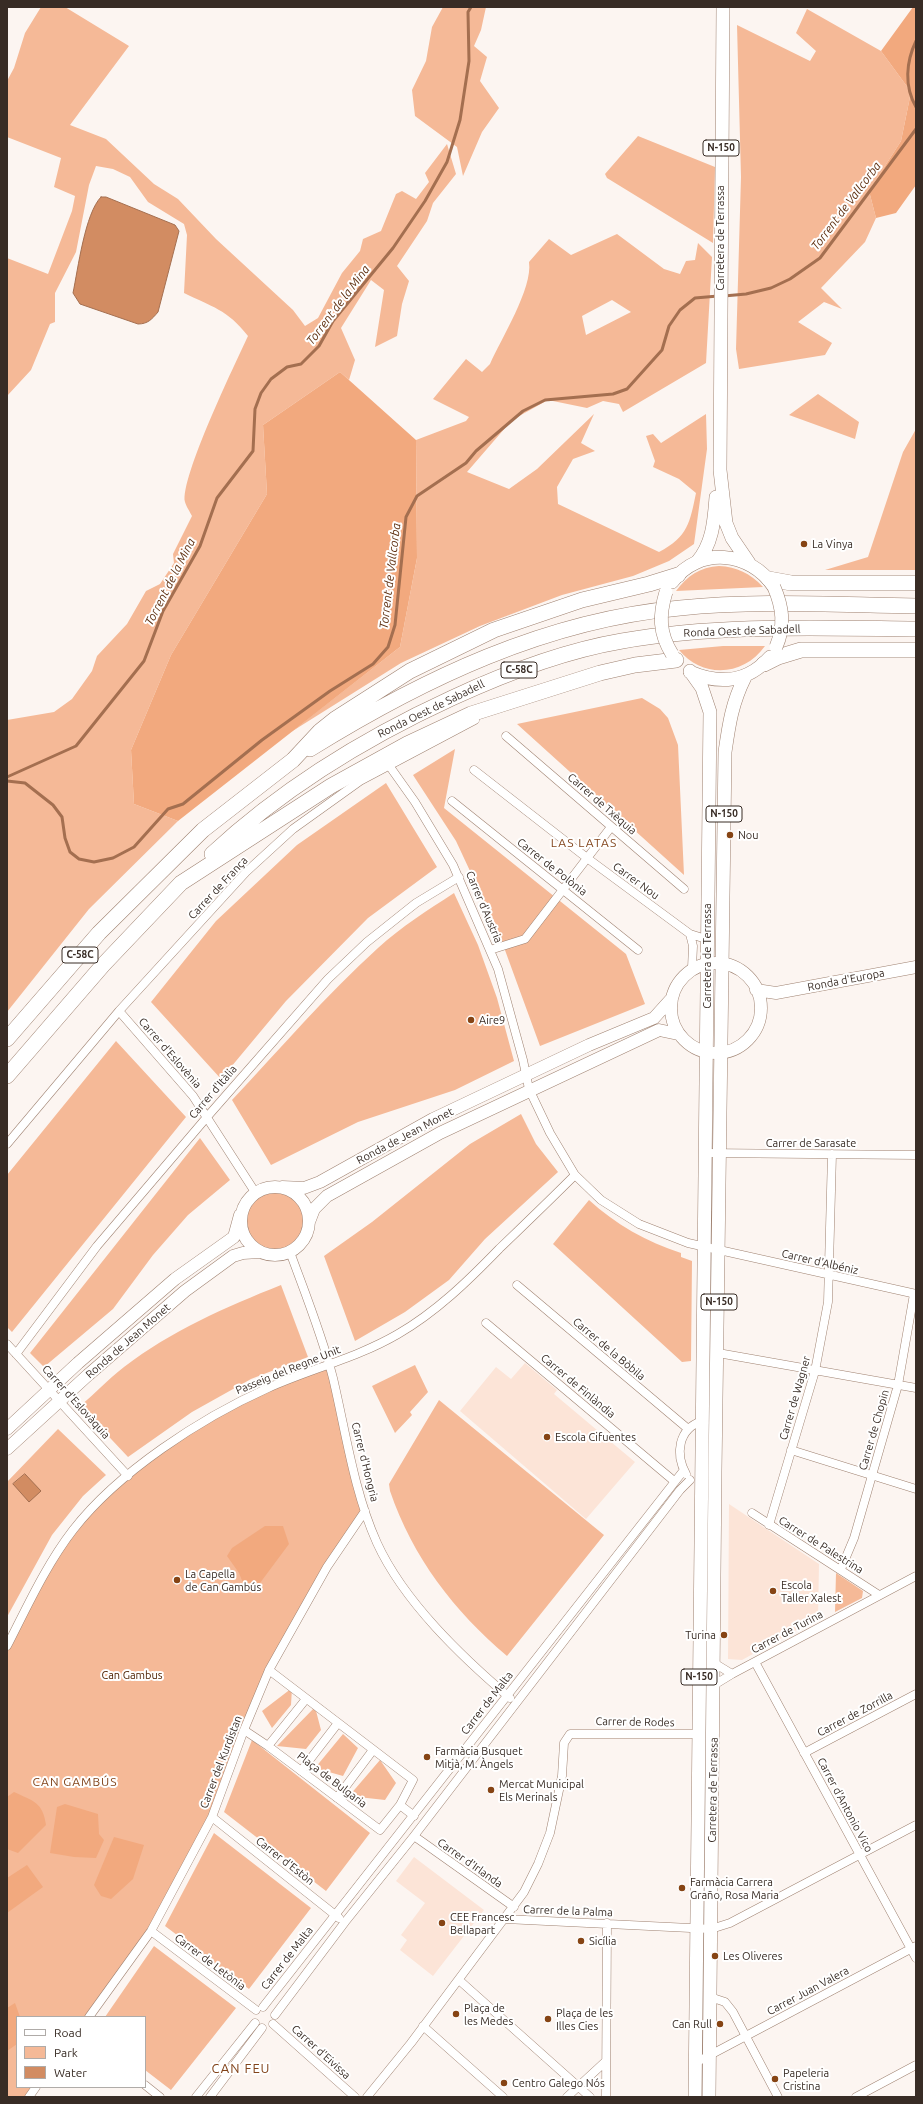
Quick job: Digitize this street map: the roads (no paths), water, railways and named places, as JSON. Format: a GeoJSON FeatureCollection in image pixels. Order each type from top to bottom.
{"type":"FeatureCollection","features":[{"type":"Feature","properties":{"kind":"highway"},"geometry":{"type":"LineString","coordinates":[[292,760],[320,731],[335,719],[410,671],[474,639],[519,620],[570,604],[678,575]]}},
{"type":"Feature","properties":{"kind":"highway"},"geometry":{"type":"LineString","coordinates":[[771,583],[916,583]]}},
{"type":"Feature","properties":{"kind":"highway","name":"C-58C"},"geometry":{"type":"LineString","coordinates":[[7,1039],[99,933],[203,830],[292,760],[357,720],[414,689],[481,658],[561,630],[618,617],[680,608],[764,604],[916,606]]}},
{"type":"Feature","properties":{"kind":"highway","name":"Ronda Oest de Sabadell"},"geometry":{"type":"LineString","coordinates":[[181,883],[265,809],[308,777],[366,740],[488,681],[566,654],[622,641],[681,633],[764,629],[916,629]]}},
{"type":"Feature","properties":{"kind":"highway"},"geometry":{"type":"LineString","coordinates":[[764,664],[778,657],[801,650],[916,650]]}},
{"type":"Feature","properties":{"kind":"highway"},"geometry":{"type":"LineString","coordinates":[[181,883],[294,809],[365,767],[407,744],[471,714],[600,673],[674,657]]}},
{"type":"Feature","properties":{"kind":"highway","name":"C-58C"},"geometry":{"type":"LineString","coordinates":[[7,1076],[103,965],[181,883]]}},
{"type":"Feature","properties":{"kind":"main road","name":"Carretera de Terrassa"},"geometry":{"type":"LineString","coordinates":[[723,7],[720,470],[726,523],[732,538],[749,563]]}},
{"type":"Feature","properties":{"kind":"main road","name":"Carretera de Terrassa"},"geometry":{"type":"LineString","coordinates":[[698,562],[705,552],[712,534],[720,470]]}},
{"type":"Feature","properties":{"kind":"main road","name":"N-150"},"geometry":{"type":"LineString","coordinates":[[724,557],[749,563],[771,583],[782,612],[782,630],[776,647],[764,664],[745,677],[715,680],[690,671],[674,657],[665,643],[661,628],[660,614],[666,592],[678,575],[698,562],[724,557]]}},
{"type":"Feature","properties":{"kind":"main road","name":"Carretera de Terrassa"},"geometry":{"type":"LineString","coordinates":[[690,671],[702,688],[710,712],[706,939],[708,963],[708,1053],[704,1208],[702,1421],[696,1482],[698,1871],[695,2097]]}},
{"type":"Feature","properties":{"kind":"main road","name":"Carretera de Terrassa"},"geometry":{"type":"LineString","coordinates":[[709,2097],[721,1053],[725,961],[725,752],[730,713],[735,697],[745,677]]}},
{"type":"Feature","properties":{"kind":"main road"},"geometry":{"type":"LineString","coordinates":[[706,939],[725,961]]}},
{"type":"Feature","properties":{"kind":"street","name":"Carrer de França"},"geometry":{"type":"LineString","coordinates":[[7,1144],[119,1011],[246,872],[294,829],[360,780],[388,764],[473,721],[496,707]]}},
{"type":"Feature","properties":{"kind":"street","name":"Carrer de Txèquia"},"geometry":{"type":"LineString","coordinates":[[506,736],[684,889]]}},
{"type":"Feature","properties":{"kind":"street","name":"Carrer d'Austria"},"geometry":{"type":"LineString","coordinates":[[388,764],[415,802],[459,877],[498,969],[526,1074]]}},
{"type":"Feature","properties":{"kind":"street","name":"Carrer Nou"},"geometry":{"type":"LineString","coordinates":[[474,770],[587,858],[690,934],[706,939]]}},
{"type":"Feature","properties":{"kind":"street","name":"Carrer de Polònia"},"geometry":{"type":"LineString","coordinates":[[452,801],[638,950]]}},
{"type":"Feature","properties":{"kind":"street"},"geometry":{"type":"LineString","coordinates":[[490,950],[525,939],[612,827]]}},
{"type":"Feature","properties":{"kind":"street","name":"Carrer d'Itàlia"},"geometry":{"type":"LineString","coordinates":[[16,1354],[97,1246],[207,1116],[333,974],[367,942],[416,903],[459,877]]}},
{"type":"Feature","properties":{"kind":"street"},"geometry":{"type":"LineString","coordinates":[[690,934],[693,946],[692,968]]}},
{"type":"Feature","properties":{"kind":"street"},"geometry":{"type":"LineString","coordinates":[[725,961],[745,974],[756,990],[761,1006],[760,1018],[752,1036],[737,1048],[721,1053],[708,1053],[690,1046],[678,1034],[670,1015],[672,998],[682,979],[692,968],[708,963],[725,961]]}},
{"type":"Feature","properties":{"kind":"street","name":"Ronda d'Europa"},"geometry":{"type":"LineString","coordinates":[[756,990],[776,993],[916,967]]}},
{"type":"Feature","properties":{"kind":"street"},"geometry":{"type":"LineString","coordinates":[[761,1006],[776,993]]}},
{"type":"Feature","properties":{"kind":"street","name":"Ronda de Jean Monet"},"geometry":{"type":"LineString","coordinates":[[282,1187],[304,1188],[320,1182],[433,1119],[589,1045],[654,1018],[672,998]]}},
{"type":"Feature","properties":{"kind":"street","name":"Carrer d'Eslovènia"},"geometry":{"type":"LineString","coordinates":[[119,1011],[166,1064],[207,1116],[255,1192]]}},
{"type":"Feature","properties":{"kind":"street","name":"Ronda de Jean Monet"},"geometry":{"type":"LineString","coordinates":[[309,1222],[314,1209],[327,1196],[440,1133],[529,1089],[659,1030],[678,1034]]}},
{"type":"Feature","properties":{"kind":"street"},"geometry":{"type":"LineString","coordinates":[[526,1074],[529,1089],[550,1133],[575,1175],[601,1200],[639,1224],[688,1243],[719,1250]]}},
{"type":"Feature","properties":{"kind":"street","name":"Carrer de Sarasate"},"geometry":{"type":"LineString","coordinates":[[705,1153],[916,1155]]}},
{"type":"Feature","properties":{"kind":"street","name":"Carrer de Wagner"},"geometry":{"type":"LineString","coordinates":[[769,1525],[816,1371],[828,1302],[830,1275],[832,1154]]}},
{"type":"Feature","properties":{"kind":"street","name":"Passeig del Regne Unit"},"geometry":{"type":"LineString","coordinates":[[7,1646],[41,1580],[71,1532],[96,1502],[185,1433],[237,1402],[269,1387],[356,1355],[397,1335],[436,1309],[468,1280],[575,1175]]}},
{"type":"Feature","properties":{"kind":"street"},"geometry":{"type":"LineString","coordinates":[[266,1187],[282,1187],[293,1191],[302,1199],[308,1210],[309,1222],[307,1232],[301,1243],[290,1252],[278,1255],[260,1252],[247,1241],[241,1227],[240,1215],[243,1207],[255,1192],[266,1187]]}},
{"type":"Feature","properties":{"kind":"street","name":"Ronda de Jean Monet"},"geometry":{"type":"LineString","coordinates":[[7,1429],[50,1388],[175,1279],[234,1237],[240,1215]]}},
{"type":"Feature","properties":{"kind":"street","name":"Carrer d'Albéniz"},"geometry":{"type":"LineString","coordinates":[[719,1250],[915,1294]]}},
{"type":"Feature","properties":{"kind":"street","name":"Ronda de Jean Monet"},"geometry":{"type":"LineString","coordinates":[[7,1450],[60,1400],[184,1291],[233,1256],[243,1253],[260,1252]]}},
{"type":"Feature","properties":{"kind":"street","name":"Carrer d'Hongria"},"geometry":{"type":"LineString","coordinates":[[290,1252],[321,1337],[329,1364],[359,1493],[377,1544],[400,1583],[467,1661],[515,1702]]}},
{"type":"Feature","properties":{"kind":"street","name":"Carrer de la Bòbila"},"geometry":{"type":"LineString","coordinates":[[518,1285],[687,1428]]}},
{"type":"Feature","properties":{"kind":"street","name":"Carrer de Chopin"},"geometry":{"type":"LineString","coordinates":[[841,1570],[854,1538],[898,1385],[915,1294]]}},
{"type":"Feature","properties":{"kind":"street","name":"Carrer de Finlàndia"},"geometry":{"type":"LineString","coordinates":[[486,1323],[674,1481]]}},
{"type":"Feature","properties":{"kind":"street","name":"Carrer d'Eslovàquia"},"geometry":{"type":"LineString","coordinates":[[7,1344],[50,1388],[128,1476]]}},
{"type":"Feature","properties":{"kind":"street"},"geometry":{"type":"LineString","coordinates":[[718,1353],[916,1388]]}},
{"type":"Feature","properties":{"kind":"street"},"geometry":{"type":"LineString","coordinates":[[715,1482],[696,1482],[684,1470],[680,1456],[680,1447],[682,1437],[687,1428],[702,1421],[716,1431]]}},
{"type":"Feature","properties":{"kind":"street"},"geometry":{"type":"LineString","coordinates":[[791,1450],[872,1476],[916,1488]]}},
{"type":"Feature","properties":{"kind":"street","name":"Carrer de Malta"},"geometry":{"type":"LineString","coordinates":[[260,2008],[336,1915],[684,1470]]}},
{"type":"Feature","properties":{"kind":"street","name":"Carrer de Malta"},"geometry":{"type":"LineString","coordinates":[[274,2019],[345,1922],[414,1836],[515,1702],[680,1490],[696,1482]]}},
{"type":"Feature","properties":{"kind":"street","name":"Carrer del Kurdistan"},"geometry":{"type":"LineString","coordinates":[[90,2016],[151,1930],[212,1817],[244,1730],[269,1670],[327,1567],[365,1511]]}},
{"type":"Feature","properties":{"kind":"street","name":"Carrer de Palestrina"},"geometry":{"type":"LineString","coordinates":[[752,1513],[880,1595]]}},
{"type":"Feature","properties":{"kind":"street","name":"Carrer de Turina"},"geometry":{"type":"LineString","coordinates":[[714,1685],[916,1576]]}},
{"type":"Feature","properties":{"kind":"street","name":"Carrer d'Antonio Vico"},"geometry":{"type":"LineString","coordinates":[[755,1662],[860,1856],[914,1947],[916,1958]]}},
{"type":"Feature","properties":{"kind":"street"},"geometry":{"type":"LineString","coordinates":[[714,1663],[732,1674]]}},
{"type":"Feature","properties":{"kind":"street","name":"Plaça de Bulgaria"},"geometry":{"type":"LineString","coordinates":[[244,1730],[268,1746],[380,1830],[400,1805],[412,1780],[269,1670]]}},
{"type":"Feature","properties":{"kind":"street","name":"Carrer de Zorrilla"},"geometry":{"type":"LineString","coordinates":[[804,1753],[916,1694]]}},
{"type":"Feature","properties":{"kind":"street"},"geometry":{"type":"LineString","coordinates":[[268,1746],[306,1699]]}},
{"type":"Feature","properties":{"kind":"street"},"geometry":{"type":"LineString","coordinates":[[301,1771],[338,1723]]}},
{"type":"Feature","properties":{"kind":"street","name":"Carrer de Rodes"},"geometry":{"type":"LineString","coordinates":[[514,1907],[524,1892],[538,1864],[550,1833],[562,1776],[564,1743],[570,1734],[698,1734]]}},
{"type":"Feature","properties":{"kind":"street"},"geometry":{"type":"LineString","coordinates":[[337,1798],[373,1750]]}},
{"type":"Feature","properties":{"kind":"street"},"geometry":{"type":"LineString","coordinates":[[400,1805],[414,1816]]}},
{"type":"Feature","properties":{"kind":"street","name":"Carrer d'Estòn"},"geometry":{"type":"LineString","coordinates":[[212,1817],[345,1922]]}},
{"type":"Feature","properties":{"kind":"street","name":"Carrer de la Palma"},"geometry":{"type":"LineString","coordinates":[[505,1920],[607,1923],[711,1929],[730,1923],[860,1856],[916,1825]]}},
{"type":"Feature","properties":{"kind":"street","name":"Carrer d'Irlanda"},"geometry":{"type":"LineString","coordinates":[[414,1836],[514,1907]]}},
{"type":"Feature","properties":{"kind":"street"},"geometry":{"type":"LineString","coordinates":[[367,2097],[514,1907]]}},
{"type":"Feature","properties":{"kind":"street"},"geometry":{"type":"LineString","coordinates":[[606,2097],[607,1923]]}},
{"type":"Feature","properties":{"kind":"street","name":"Carrer de Letònia"},"geometry":{"type":"LineString","coordinates":[[151,1930],[260,2008]]}},
{"type":"Feature","properties":{"kind":"street","name":"Carrer Juan Valera"},"geometry":{"type":"LineString","coordinates":[[695,2064],[914,1947]]}},
{"type":"Feature","properties":{"kind":"street"},"geometry":{"type":"LineString","coordinates":[[459,1980],[590,2097]]}},
{"type":"Feature","properties":{"kind":"street"},"geometry":{"type":"LineString","coordinates":[[710,1997],[725,2002],[733,2012],[778,2097]]}},
{"type":"Feature","properties":{"kind":"street"},"geometry":{"type":"LineString","coordinates":[[260,2008],[271,2009],[274,2019],[268,2028],[262,2028],[253,2018],[260,2008]]}},
{"type":"Feature","properties":{"kind":"street","name":"Carrer d'Eivissa"},"geometry":{"type":"LineString","coordinates":[[274,2019],[355,2097]]}},
{"type":"Feature","properties":{"kind":"street"},"geometry":{"type":"LineString","coordinates":[[196,2097],[255,2022]]}},
{"type":"Feature","properties":{"kind":"street"},"geometry":{"type":"LineString","coordinates":[[423,2026],[504,2097]]}},
{"type":"Feature","properties":{"kind":"street"},"geometry":{"type":"LineString","coordinates":[[210,2097],[262,2028]]}},
{"type":"Feature","properties":{"kind":"street"},"geometry":{"type":"LineString","coordinates":[[567,2097],[606,2060]]}},
{"type":"Feature","properties":{"kind":"street"},"geometry":{"type":"LineString","coordinates":[[856,2097],[916,2065]]}},
{"type":"Feature","properties":{"kind":"street"},"geometry":{"type":"LineString","coordinates":[[146,2086],[160,2097]]}},
{"type":"Feature","properties":{"kind":"street"},"geometry":{"type":"LineString","coordinates":[[29,2097],[35,2088]]}},
{"type":"Feature","properties":{"kind":"water"},"geometry":{"type":"Polygon","coordinates":[[[101,197],[106,197],[175,225],[179,231],[158,312],[147,322],[138,324],[80,304],[73,293],[86,228],[95,205],[101,197]]]}},
{"type":"Feature","properties":{"kind":"water"},"geometry":{"type":"Polygon","coordinates":[[[25,1474],[41,1491],[29,1502],[13,1484],[25,1474]]]}},
{"type":"Feature","properties":{"kind":"waterway","name":"Torrent de la Mina"},"geometry":{"type":"LineString","coordinates":[[7,777],[76,746],[144,661],[163,611],[200,546],[217,498],[253,451],[255,409],[261,393],[271,379],[287,367],[301,364],[319,346],[333,321],[393,248],[425,201],[447,162],[460,120],[469,61],[468,12],[471,7]]}},
{"type":"Feature","properties":{"kind":"waterway","name":"Torrent de Vallcorba"},"geometry":{"type":"LineString","coordinates":[[916,41],[908,66],[908,82],[912,99],[916,107]]}},
{"type":"Feature","properties":{"kind":"waterway","name":"Torrent de Vallcorba"},"geometry":{"type":"LineString","coordinates":[[724,296],[746,294],[771,288],[790,279],[820,258],[916,129]]}},
{"type":"Feature","properties":{"kind":"waterway","name":"Torrent de Vallcorba"},"geometry":{"type":"LineString","coordinates":[[7,781],[25,783],[53,805],[62,817],[65,838],[70,852],[79,859],[94,862],[113,858],[134,847],[168,809],[183,804],[262,740],[330,691],[373,664],[388,647],[395,625],[406,517],[417,496],[466,463],[476,451],[523,411],[545,400],[613,394],[627,389],[662,350],[669,326],[680,310],[695,298],[718,296]]}},
{"type":"Feature","properties":{"kind":"place","name":"La Vinya"},"geometry":{"type":"Point","coordinates":[804,544]}},
{"type":"Feature","properties":{"kind":"place","name":"Nou"},"geometry":{"type":"Point","coordinates":[730,835]}},
{"type":"Feature","properties":{"kind":"place","name":"Aire9"},"geometry":{"type":"Point","coordinates":[471,1020]}},
{"type":"Feature","properties":{"kind":"place","name":"Escola Cifuentes"},"geometry":{"type":"Point","coordinates":[547,1437]}},
{"type":"Feature","properties":{"kind":"place","name":"La Capella de Can Gambús"},"geometry":{"type":"Point","coordinates":[177,1580]}},
{"type":"Feature","properties":{"kind":"place","name":"Escola Taller Xalest"},"geometry":{"type":"Point","coordinates":[773,1591]}},
{"type":"Feature","properties":{"kind":"place","name":"Turina"},"geometry":{"type":"Point","coordinates":[724,1635]}},
{"type":"Feature","properties":{"kind":"place","name":"Farmàcia Busquet Mitjà, M. Àngels"},"geometry":{"type":"Point","coordinates":[427,1757]}},
{"type":"Feature","properties":{"kind":"place","name":"Mercat Municipal Els Merinals"},"geometry":{"type":"Point","coordinates":[491,1790]}},
{"type":"Feature","properties":{"kind":"place","name":"Farmàcia Carrera Graño, Rosa Maria"},"geometry":{"type":"Point","coordinates":[682,1888]}},
{"type":"Feature","properties":{"kind":"place","name":"CEE Francesc Bellapart"},"geometry":{"type":"Point","coordinates":[442,1923]}},
{"type":"Feature","properties":{"kind":"place","name":"Sicília"},"geometry":{"type":"Point","coordinates":[581,1941]}},
{"type":"Feature","properties":{"kind":"place","name":"Les Oliveres"},"geometry":{"type":"Point","coordinates":[715,1956]}},
{"type":"Feature","properties":{"kind":"place","name":"Plaça de les Medes"},"geometry":{"type":"Point","coordinates":[456,2014]}},
{"type":"Feature","properties":{"kind":"place","name":"Plaça de les Illes Cies"},"geometry":{"type":"Point","coordinates":[548,2019]}},
{"type":"Feature","properties":{"kind":"place","name":"Can Rull"},"geometry":{"type":"Point","coordinates":[720,2024]}},
{"type":"Feature","properties":{"kind":"place","name":"Papeleria Cristina"},"geometry":{"type":"Point","coordinates":[775,2079]}},
{"type":"Feature","properties":{"kind":"place","name":"Centro Galego Nós"},"geometry":{"type":"Point","coordinates":[504,2083]}},
{"type":"Feature","properties":{"kind":"district","name":"LAS LATAS"},"geometry":{"type":"Point","coordinates":[584,843]}},
{"type":"Feature","properties":{"kind":"district","name":"CAN GAMBÚS"},"geometry":{"type":"Point","coordinates":[75,1782]}},
{"type":"Feature","properties":{"kind":"district","name":"CAN FEU"},"geometry":{"type":"Point","coordinates":[241,2069]}},
{"type":"Feature","properties":{"kind":"park label","name":"Can Gambus"},"geometry":{"type":"Point","coordinates":[132,1675]}}]}
